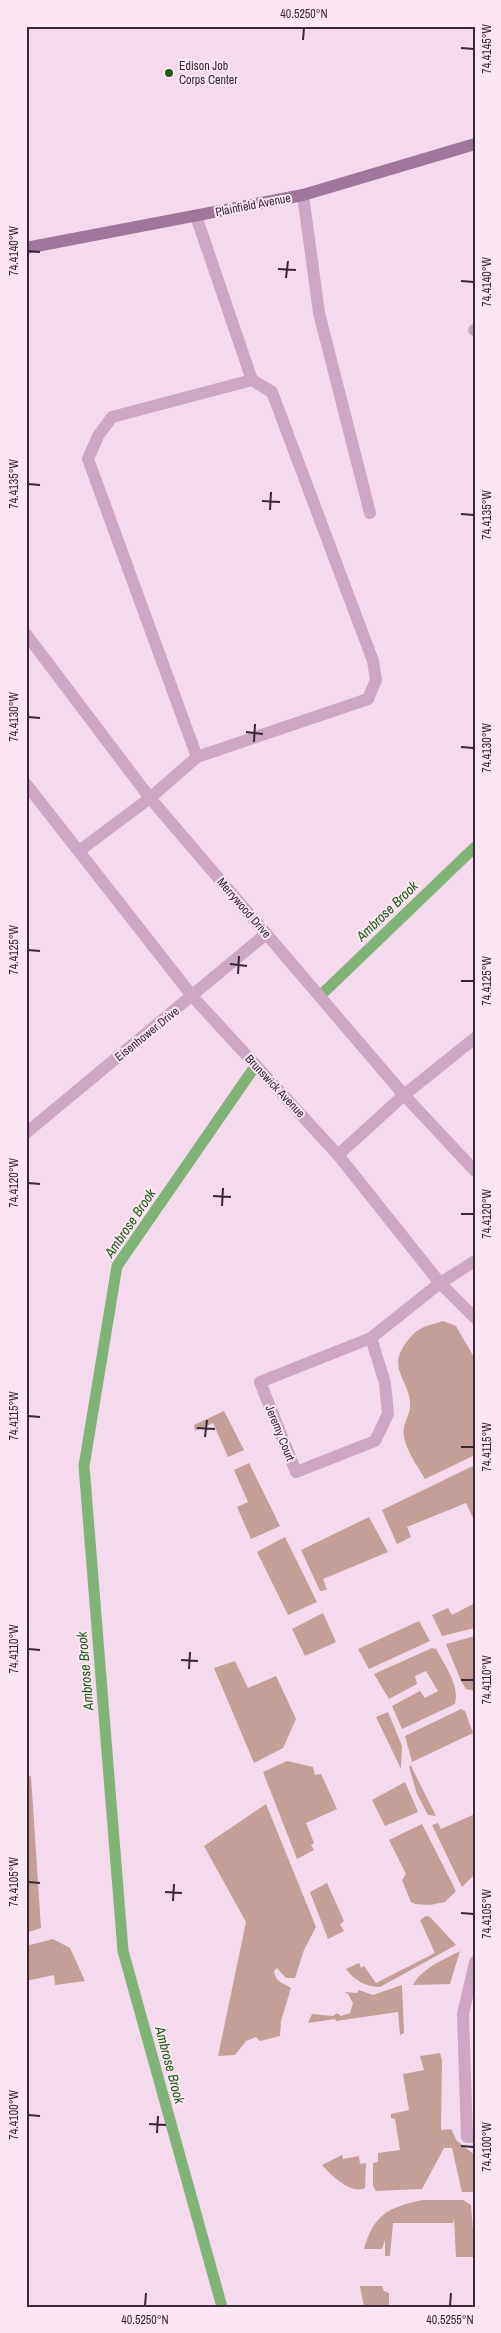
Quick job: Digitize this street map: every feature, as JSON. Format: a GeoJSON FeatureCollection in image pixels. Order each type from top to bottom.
{"type":"FeatureCollection","features":[{"type":"Feature","properties":{"kind":"main road","name":"Plainfield Avenue"},"geometry":{"type":"LineString","coordinates":[[26,248],[303,195],[475,144]]}},
{"type":"Feature","properties":{"kind":"street"},"geometry":{"type":"LineString","coordinates":[[303,195],[320,312],[370,513]]}},
{"type":"Feature","properties":{"kind":"street"},"geometry":{"type":"LineString","coordinates":[[79,851],[150,798],[197,757],[368,699],[376,680],[373,661],[272,392],[252,380],[196,216]]}},
{"type":"Feature","properties":{"kind":"street"},"geometry":{"type":"LineString","coordinates":[[197,757],[88,460],[98,436],[112,417],[252,380]]}},
{"type":"Feature","properties":{"kind":"street","name":"Merrywood Drive"},"geometry":{"type":"LineString","coordinates":[[26,634],[150,798],[404,1095],[475,1171]]}},
{"type":"Feature","properties":{"kind":"street","name":"Brunswick Avenue"},"geometry":{"type":"LineString","coordinates":[[26,784],[193,997],[338,1155],[440,1283],[475,1318]]}},
{"type":"Feature","properties":{"kind":"street","name":"Eisenhower Drive"},"geometry":{"type":"LineString","coordinates":[[26,1133],[193,997],[266,934]]}},
{"type":"Feature","properties":{"kind":"street"},"geometry":{"type":"LineString","coordinates":[[338,1155],[404,1095],[475,1038]]}},
{"type":"Feature","properties":{"kind":"street","name":"Jeremy Court"},"geometry":{"type":"LineString","coordinates":[[371,1338],[385,1383],[388,1414],[375,1441],[296,1472],[260,1382],[371,1338],[440,1283],[475,1261]]}},
{"type":"Feature","properties":{"kind":"street"},"geometry":{"type":"LineString","coordinates":[[475,1962],[469,2014],[467,2137],[475,2137]]}},
{"type":"Feature","properties":{"kind":"shaded area"},"geometry":{"type":"Polygon","coordinates":[[[443,1321],[456,1326],[475,1359],[475,1455],[425,1479],[410,1454],[405,1441],[404,1427],[410,1409],[410,1400],[398,1361],[405,1344],[417,1331],[443,1321]]]}},
{"type":"Feature","properties":{"kind":"shaded area"},"geometry":{"type":"Polygon","coordinates":[[[224,1411],[244,1450],[228,1457],[213,1423],[195,1431],[194,1425],[224,1411]]]}},
{"type":"Feature","properties":{"kind":"shaded area"},"geometry":{"type":"Polygon","coordinates":[[[249,1463],[280,1526],[251,1539],[237,1507],[248,1502],[234,1470],[249,1463]]]}},
{"type":"Feature","properties":{"kind":"shaded area"},"geometry":{"type":"Polygon","coordinates":[[[475,1465],[475,1522],[466,1503],[407,1527],[411,1537],[397,1544],[382,1510],[475,1465]]]}},
{"type":"Feature","properties":{"kind":"shaded area"},"geometry":{"type":"Polygon","coordinates":[[[369,1517],[388,1552],[323,1579],[327,1590],[320,1591],[301,1550],[369,1517]]]}},
{"type":"Feature","properties":{"kind":"shaded area"},"geometry":{"type":"Polygon","coordinates":[[[285,1537],[317,1602],[288,1615],[257,1552],[285,1537]]]}},
{"type":"Feature","properties":{"kind":"shaded area"},"geometry":{"type":"Polygon","coordinates":[[[475,1603],[475,1628],[442,1636],[432,1615],[448,1608],[452,1615],[475,1603]]]}},
{"type":"Feature","properties":{"kind":"shaded area"},"geometry":{"type":"Polygon","coordinates":[[[323,1613],[336,1642],[305,1656],[292,1629],[323,1613]]]}},
{"type":"Feature","properties":{"kind":"shaded area"},"geometry":{"type":"Polygon","coordinates":[[[419,1621],[430,1641],[369,1669],[358,1649],[419,1621]]]}},
{"type":"Feature","properties":{"kind":"shaded area"},"geometry":{"type":"Polygon","coordinates":[[[475,1636],[475,1691],[466,1689],[461,1681],[446,1644],[475,1636]]]}},
{"type":"Feature","properties":{"kind":"shaded area"},"geometry":{"type":"Polygon","coordinates":[[[432,1648],[436,1649],[454,1683],[455,1704],[402,1729],[392,1706],[420,1691],[425,1698],[438,1691],[426,1671],[415,1676],[417,1684],[389,1699],[374,1674],[432,1648]]]}},
{"type":"Feature","properties":{"kind":"shaded area"},"geometry":{"type":"Polygon","coordinates":[[[235,1661],[248,1688],[276,1676],[296,1719],[283,1748],[254,1763],[214,1668],[235,1661]]]}},
{"type":"Feature","properties":{"kind":"shaded area"},"geometry":{"type":"Polygon","coordinates":[[[461,1709],[465,1711],[473,1733],[412,1762],[405,1736],[461,1709]]]}},
{"type":"Feature","properties":{"kind":"shaded area"},"geometry":{"type":"Polygon","coordinates":[[[388,1712],[402,1746],[401,1769],[376,1717],[388,1712]]]}},
{"type":"Feature","properties":{"kind":"shaded area"},"geometry":{"type":"Polygon","coordinates":[[[287,1761],[313,1767],[315,1775],[321,1774],[337,1809],[306,1823],[314,1843],[311,1845],[314,1850],[297,1859],[263,1772],[287,1761]]]}},
{"type":"Feature","properties":{"kind":"shaded area"},"geometry":{"type":"Polygon","coordinates":[[[412,1764],[411,1766],[436,1816],[428,1815],[417,1794],[409,1767],[412,1764]]]}},
{"type":"Feature","properties":{"kind":"shaded area"},"geometry":{"type":"Polygon","coordinates":[[[26,1776],[31,1776],[41,1928],[26,1933],[26,1776]]]}},
{"type":"Feature","properties":{"kind":"shaded area"},"geometry":{"type":"Polygon","coordinates":[[[405,1782],[418,1812],[385,1826],[372,1800],[405,1782]]]}},
{"type":"Feature","properties":{"kind":"shaded area"},"geometry":{"type":"Polygon","coordinates":[[[266,1804],[316,1927],[304,1950],[295,1978],[286,1978],[277,1968],[274,1971],[278,1980],[291,1988],[281,2021],[280,2036],[260,2041],[256,2037],[246,2041],[235,2055],[218,2056],[246,1922],[204,1846],[266,1804]]]}},
{"type":"Feature","properties":{"kind":"shaded area"},"geometry":{"type":"Polygon","coordinates":[[[475,1814],[475,1874],[462,1887],[432,1825],[438,1823],[441,1829],[475,1814]]]}},
{"type":"Feature","properties":{"kind":"shaded area"},"geometry":{"type":"Polygon","coordinates":[[[422,1824],[456,1891],[445,1902],[430,1905],[411,1902],[402,1880],[406,1874],[389,1840],[422,1824]]]}},
{"type":"Feature","properties":{"kind":"shaded area"},"geometry":{"type":"Polygon","coordinates":[[[327,1883],[344,1921],[340,1925],[344,1931],[328,1939],[310,1892],[327,1883]]]}},
{"type":"Feature","properties":{"kind":"shaded area"},"geometry":{"type":"Polygon","coordinates":[[[426,1916],[430,1917],[456,1945],[380,1987],[370,1986],[361,1982],[346,1969],[359,1963],[361,1968],[364,1966],[376,1983],[435,1953],[420,1920],[426,1916]]]}},
{"type":"Feature","properties":{"kind":"shaded area"},"geometry":{"type":"Polygon","coordinates":[[[53,1939],[70,1948],[85,1981],[55,1985],[54,1975],[26,1981],[26,1946],[53,1939]]]}},
{"type":"Feature","properties":{"kind":"shaded area"},"geometry":{"type":"Polygon","coordinates":[[[460,1951],[450,1984],[413,1985],[427,1969],[460,1951]]]}},
{"type":"Feature","properties":{"kind":"shaded area"},"geometry":{"type":"Polygon","coordinates":[[[402,1985],[404,2033],[400,2035],[398,2012],[308,2023],[312,2014],[333,2016],[337,2013],[341,2016],[350,2013],[353,2003],[348,1994],[344,1992],[357,1993],[359,1990],[373,1995],[402,1985]]]}},
{"type":"Feature","properties":{"kind":"shaded area"},"geometry":{"type":"Polygon","coordinates":[[[440,2053],[442,2060],[441,2130],[451,2129],[457,2141],[475,2155],[475,2192],[462,2192],[452,2148],[444,2148],[422,2189],[376,2191],[373,2186],[373,2163],[378,2162],[378,2153],[400,2150],[395,2119],[391,2118],[391,2114],[409,2110],[403,2074],[424,2070],[420,2056],[440,2053]]]}},
{"type":"Feature","properties":{"kind":"shaded area"},"geometry":{"type":"Polygon","coordinates":[[[342,2155],[343,2159],[359,2156],[360,2164],[366,2163],[365,2188],[354,2189],[342,2183],[322,2165],[342,2155]]]}},
{"type":"Feature","properties":{"kind":"shaded area"},"geometry":{"type":"Polygon","coordinates":[[[423,2200],[463,2200],[471,2205],[475,2257],[456,2257],[454,2218],[453,2223],[393,2223],[390,2256],[385,2256],[385,2240],[382,2249],[364,2249],[373,2228],[384,2214],[392,2209],[423,2200]]]}},
{"type":"Feature","properties":{"kind":"shaded area"},"geometry":{"type":"Polygon","coordinates":[[[360,2286],[382,2286],[384,2291],[389,2293],[389,2307],[364,2307],[360,2286]]]}},
{"type":"Feature","properties":{"kind":"waterway","name":"Ambrose Brook"},"geometry":{"type":"LineString","coordinates":[[320,996],[475,847]]}},
{"type":"Feature","properties":{"kind":"waterway","name":"Ambrose Brook"},"geometry":{"type":"LineString","coordinates":[[222,2307],[123,1951],[84,1466],[117,1266],[256,1065]]}},
{"type":"Feature","properties":{"kind":"place","name":"Edison Job Corps Center"},"geometry":{"type":"Point","coordinates":[169,73]}}]}
